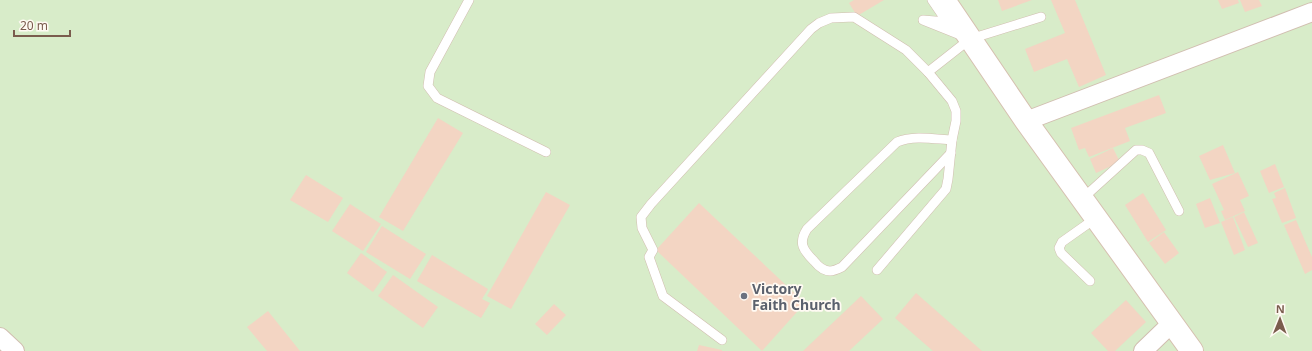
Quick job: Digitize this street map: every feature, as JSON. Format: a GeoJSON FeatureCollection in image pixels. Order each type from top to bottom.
{"type":"FeatureCollection","features":[{"type":"Feature","properties":{"kind":"street"},"geometry":{"type":"LineString","coordinates":[[944,0],[1026,121],[1192,351]]}},
{"type":"Feature","properties":{"kind":"street"},"geometry":{"type":"LineString","coordinates":[[1026,121],[1312,12]]}},
{"type":"Feature","properties":{"kind":"street"},"geometry":{"type":"LineString","coordinates":[[1143,351],[1172,323]]}},
{"type":"Feature","properties":{"kind":"street"},"geometry":{"type":"LineString","coordinates":[[0,337],[15,351]]}},
{"type":"Feature","properties":{"kind":"lane"},"geometry":{"type":"LineString","coordinates":[[469,0],[430,72],[428,86],[437,98],[546,152]]}},
{"type":"Feature","properties":{"kind":"lane"},"geometry":{"type":"LineString","coordinates":[[932,0],[947,22],[923,20],[970,39]]}},
{"type":"Feature","properties":{"kind":"lane"},"geometry":{"type":"LineString","coordinates":[[722,340],[664,296],[649,257],[653,250],[642,228],[641,217],[651,204],[811,29],[819,23],[831,18],[854,17],[906,50],[928,72],[952,101],[956,111],[956,121],[946,189],[877,270]]}},
{"type":"Feature","properties":{"kind":"lane"},"geometry":{"type":"LineString","coordinates":[[928,72],[970,39],[1041,17]]}},
{"type":"Feature","properties":{"kind":"lane"},"geometry":{"type":"LineString","coordinates":[[951,154],[842,267],[832,271],[826,270],[819,267],[804,251],[802,242],[803,235],[807,229],[897,142],[914,138],[952,140]]}},
{"type":"Feature","properties":{"kind":"lane"},"geometry":{"type":"LineString","coordinates":[[1082,199],[1136,150],[1142,150],[1149,153],[1179,210]]}},
{"type":"Feature","properties":{"kind":"lane"},"geometry":{"type":"LineString","coordinates":[[1090,281],[1061,253],[1059,248],[1062,242],[1096,218]]}},
{"type":"Feature","properties":{"kind":"green space"},"geometry":{"type":"Polygon","coordinates":[[[0,0],[1312,0],[1312,351],[0,351],[0,0]]]}},
{"type":"Feature","properties":{"kind":"building"},"geometry":{"type":"Polygon","coordinates":[[[854,0],[884,0],[857,16],[849,3],[854,0]]]}},
{"type":"Feature","properties":{"kind":"building"},"geometry":{"type":"Polygon","coordinates":[[[998,0],[1032,0],[1002,11],[998,0]]]}},
{"type":"Feature","properties":{"kind":"building"},"geometry":{"type":"Polygon","coordinates":[[[1051,0],[1075,0],[1106,75],[1079,87],[1067,59],[1034,72],[1025,49],[1065,33],[1051,0]]]}},
{"type":"Feature","properties":{"kind":"building"},"geometry":{"type":"Polygon","coordinates":[[[1218,0],[1238,0],[1239,3],[1222,9],[1218,0]]]}},
{"type":"Feature","properties":{"kind":"building"},"geometry":{"type":"Polygon","coordinates":[[[1240,0],[1259,0],[1262,6],[1245,12],[1240,0]]]}},
{"type":"Feature","properties":{"kind":"building"},"geometry":{"type":"Polygon","coordinates":[[[1159,95],[1166,113],[1125,128],[1130,141],[1089,157],[1085,148],[1079,150],[1071,128],[1159,95]]]}},
{"type":"Feature","properties":{"kind":"building"},"geometry":{"type":"Polygon","coordinates":[[[438,118],[463,133],[403,231],[379,217],[438,118]]]}},
{"type":"Feature","properties":{"kind":"building"},"geometry":{"type":"Polygon","coordinates":[[[1223,145],[1235,173],[1210,180],[1199,156],[1223,145]]]}},
{"type":"Feature","properties":{"kind":"building"},"geometry":{"type":"Polygon","coordinates":[[[1113,148],[1120,162],[1096,173],[1090,159],[1113,148]]]}},
{"type":"Feature","properties":{"kind":"building"},"geometry":{"type":"Polygon","coordinates":[[[1275,164],[1284,187],[1269,193],[1260,171],[1275,164]]]}},
{"type":"Feature","properties":{"kind":"building"},"geometry":{"type":"Polygon","coordinates":[[[1238,172],[1249,196],[1240,200],[1245,211],[1225,220],[1221,211],[1224,210],[1212,184],[1238,172]]]}},
{"type":"Feature","properties":{"kind":"building"},"geometry":{"type":"Polygon","coordinates":[[[306,175],[343,198],[328,222],[290,200],[306,175]]]}},
{"type":"Feature","properties":{"kind":"building"},"geometry":{"type":"Polygon","coordinates":[[[1285,188],[1296,218],[1282,223],[1272,199],[1276,198],[1274,193],[1285,188]]]}},
{"type":"Feature","properties":{"kind":"building"},"geometry":{"type":"Polygon","coordinates":[[[546,192],[570,205],[511,309],[487,296],[546,192]]]}},
{"type":"Feature","properties":{"kind":"building"},"geometry":{"type":"Polygon","coordinates":[[[1143,193],[1166,230],[1148,242],[1125,205],[1143,193]]]}},
{"type":"Feature","properties":{"kind":"building"},"geometry":{"type":"Polygon","coordinates":[[[1210,198],[1220,223],[1205,228],[1196,204],[1210,198]]]}},
{"type":"Feature","properties":{"kind":"building"},"geometry":{"type":"Polygon","coordinates":[[[699,203],[805,303],[762,351],[656,250],[699,203]]]}},
{"type":"Feature","properties":{"kind":"building"},"geometry":{"type":"Polygon","coordinates":[[[350,204],[381,224],[363,251],[332,231],[350,204]]]}},
{"type":"Feature","properties":{"kind":"building"},"geometry":{"type":"Polygon","coordinates":[[[1244,212],[1258,243],[1248,247],[1234,217],[1244,212]]]}},
{"type":"Feature","properties":{"kind":"building"},"geometry":{"type":"Polygon","coordinates":[[[1233,217],[1245,250],[1234,255],[1221,222],[1233,217]]]}},
{"type":"Feature","properties":{"kind":"building"},"geometry":{"type":"Polygon","coordinates":[[[1296,220],[1312,257],[1312,270],[1305,274],[1284,225],[1296,220]]]}},
{"type":"Feature","properties":{"kind":"building"},"geometry":{"type":"Polygon","coordinates":[[[382,226],[426,254],[410,279],[366,252],[382,226]]]}},
{"type":"Feature","properties":{"kind":"building"},"geometry":{"type":"Polygon","coordinates":[[[1164,232],[1179,253],[1165,264],[1149,243],[1164,232]]]}},
{"type":"Feature","properties":{"kind":"building"},"geometry":{"type":"Polygon","coordinates":[[[361,253],[387,272],[373,292],[347,273],[361,253]]]}},
{"type":"Feature","properties":{"kind":"building"},"geometry":{"type":"Polygon","coordinates":[[[432,255],[488,289],[482,299],[490,303],[481,318],[417,281],[432,255]]]}},
{"type":"Feature","properties":{"kind":"building"},"geometry":{"type":"Polygon","coordinates":[[[393,275],[438,307],[423,328],[378,296],[393,275]]]}},
{"type":"Feature","properties":{"kind":"building"},"geometry":{"type":"Polygon","coordinates":[[[916,293],[982,351],[933,351],[895,318],[916,293]]]}},
{"type":"Feature","properties":{"kind":"building"},"geometry":{"type":"Polygon","coordinates":[[[861,296],[883,319],[849,351],[803,351],[861,296]]]}},
{"type":"Feature","properties":{"kind":"building"},"geometry":{"type":"Polygon","coordinates":[[[1126,300],[1146,322],[1115,351],[1108,351],[1091,333],[1126,300]]]}},
{"type":"Feature","properties":{"kind":"building"},"geometry":{"type":"Polygon","coordinates":[[[554,304],[566,315],[547,335],[535,324],[554,304]]]}},
{"type":"Feature","properties":{"kind":"building"},"geometry":{"type":"Polygon","coordinates":[[[268,311],[300,351],[267,351],[247,327],[268,311]]]}},
{"type":"Feature","properties":{"kind":"building"},"geometry":{"type":"Polygon","coordinates":[[[699,345],[722,350],[722,351],[697,351],[699,345]]]}},
{"type":"Feature","properties":{"kind":"place","name":"Victory Faith Church"},"geometry":{"type":"Point","coordinates":[744,296]}}]}
